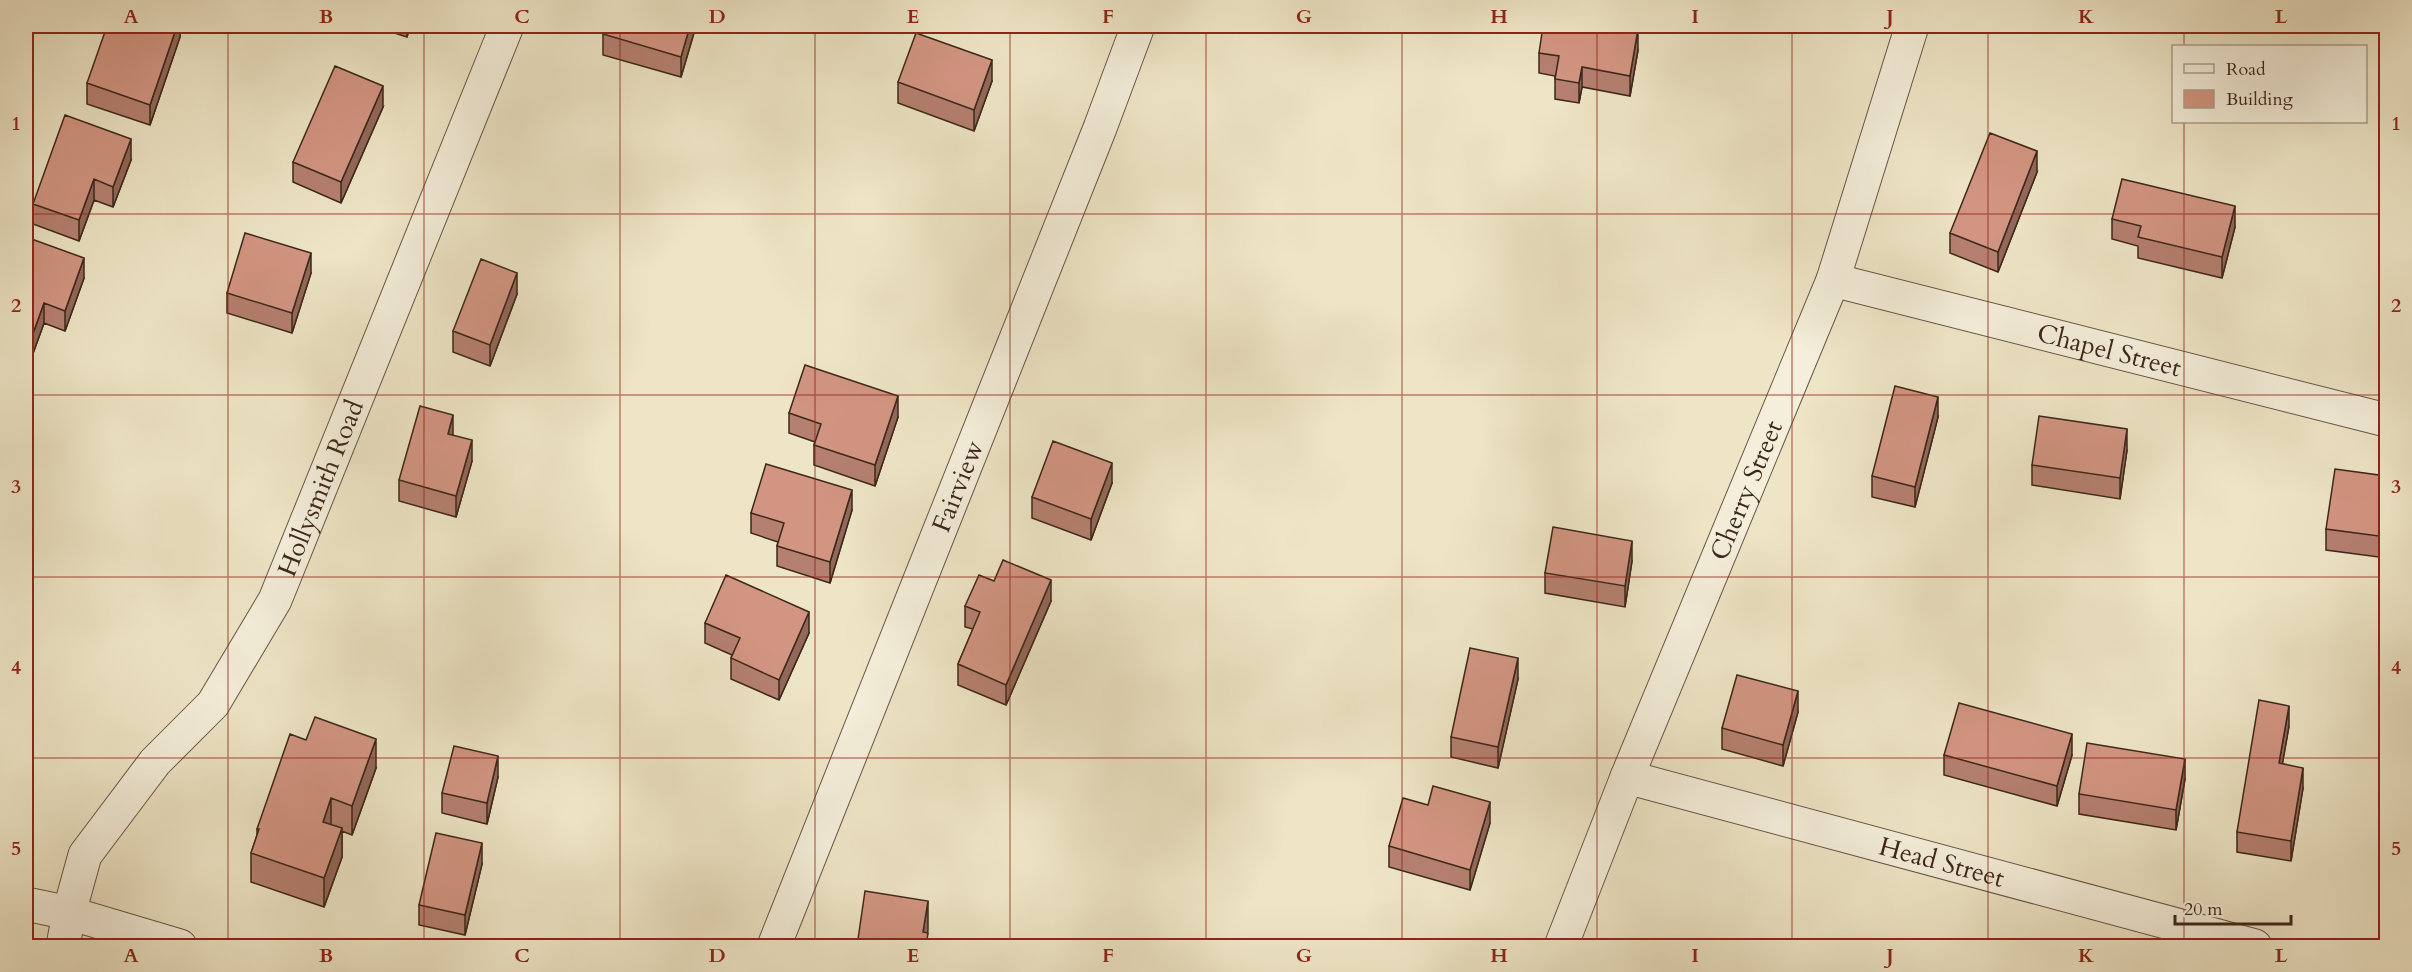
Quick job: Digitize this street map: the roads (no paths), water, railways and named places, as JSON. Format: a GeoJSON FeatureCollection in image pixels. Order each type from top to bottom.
{"type":"FeatureCollection","features":[{"type":"Feature","properties":{"kind":"street","name":"Hollysmith Road"},"geometry":{"type":"LineString","coordinates":[[63,946],[69,913],[85,855],[155,762],[213,704],[275,600],[507,26]]}},
{"type":"Feature","properties":{"kind":"street","name":"Fairview"},"geometry":{"type":"LineString","coordinates":[[774,946],[1100,128],[1138,26]]}},
{"type":"Feature","properties":{"kind":"street","name":"Cherry Street"},"geometry":{"type":"LineString","coordinates":[[1561,946],[1627,777],[1833,280],[1912,26]]}},
{"type":"Feature","properties":{"kind":"street","name":"Chapel Street"},"geometry":{"type":"LineString","coordinates":[[1833,280],[2386,420]]}},
{"type":"Feature","properties":{"kind":"street","name":"Head Street"},"geometry":{"type":"LineString","coordinates":[[1627,777],[2255,946]]}},
{"type":"Feature","properties":{"kind":"street"},"geometry":{"type":"LineString","coordinates":[[26,904],[69,913],[180,946]]}}]}
